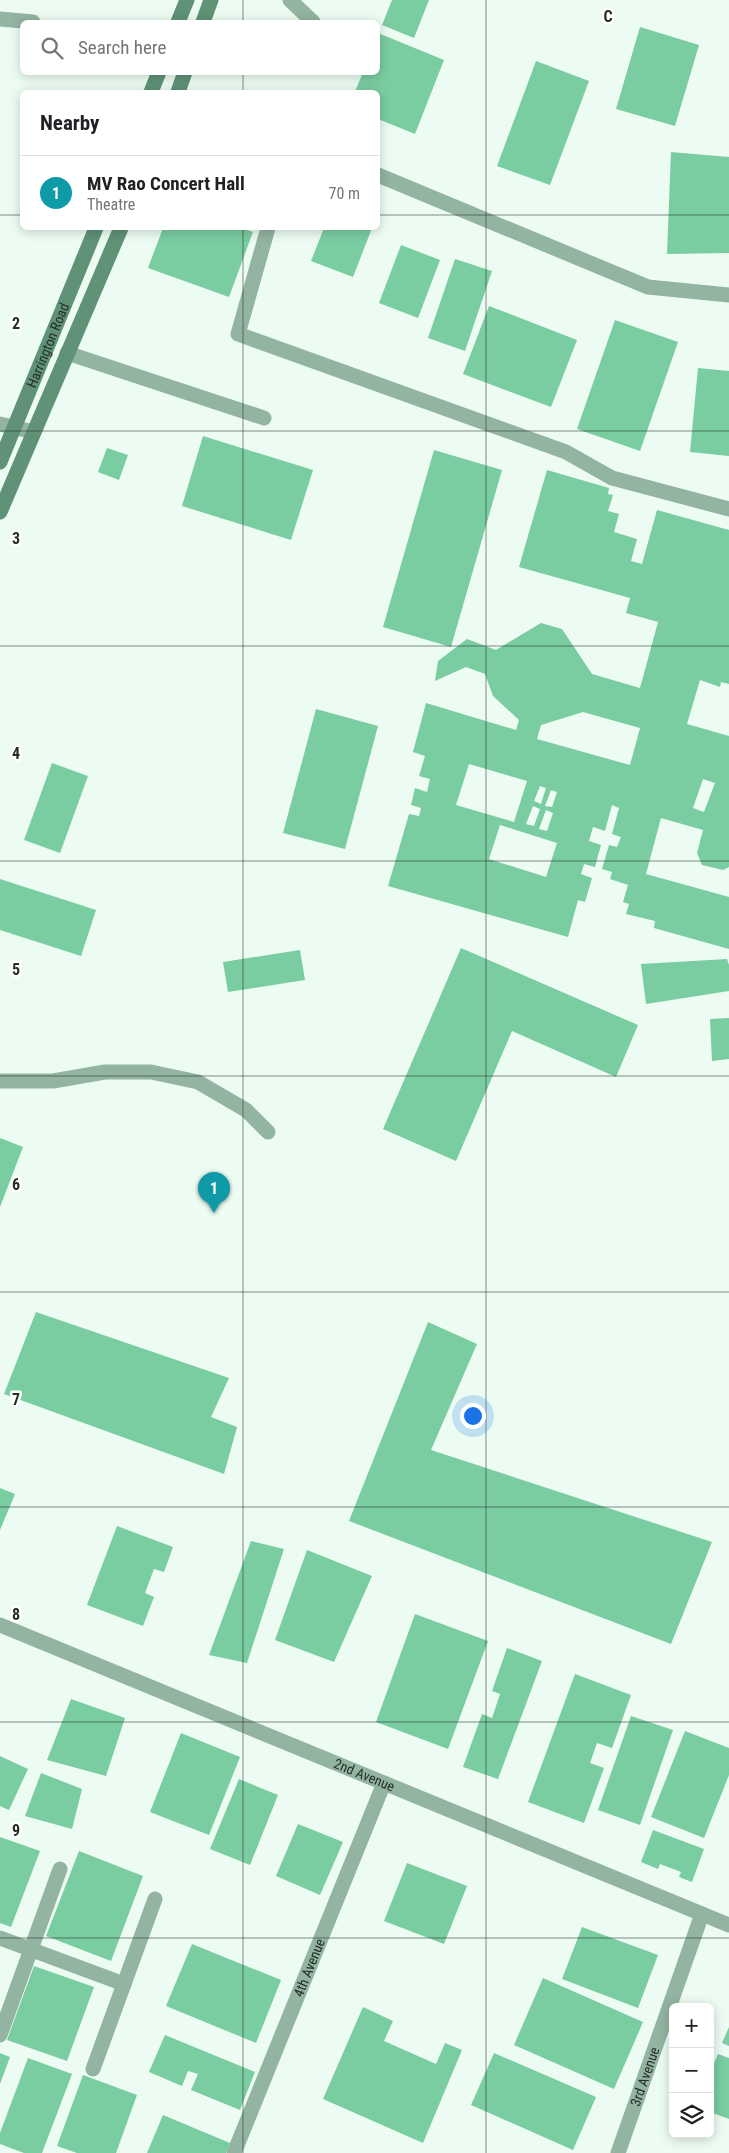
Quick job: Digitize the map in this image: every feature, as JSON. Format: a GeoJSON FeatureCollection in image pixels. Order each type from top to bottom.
{"type":"FeatureCollection","features":[{"type":"Feature","properties":{"kind":"street"},"geometry":{"type":"LineString","coordinates":[[179,20],[187,0]]}},
{"type":"Feature","properties":{"kind":"street"},"geometry":{"type":"LineString","coordinates":[[204,20],[211,0]]}},
{"type":"Feature","properties":{"kind":"street"},"geometry":{"type":"LineString","coordinates":[[290,0],[312,20]]}},
{"type":"Feature","properties":{"kind":"street"},"geometry":{"type":"LineString","coordinates":[[0,19],[20,21]]}},
{"type":"Feature","properties":{"kind":"street"},"geometry":{"type":"LineString","coordinates":[[152,90],[158,75]]}},
{"type":"Feature","properties":{"kind":"street"},"geometry":{"type":"LineString","coordinates":[[179,90],[184,75]]}},
{"type":"Feature","properties":{"kind":"street"},"geometry":{"type":"LineString","coordinates":[[380,176],[648,287],[729,295]]}},
{"type":"Feature","properties":{"kind":"street","name":"Harrington Road"},"geometry":{"type":"LineString","coordinates":[[0,462],[7,426],[95,230]]}},
{"type":"Feature","properties":{"kind":"street"},"geometry":{"type":"LineString","coordinates":[[0,512],[119,230]]}},
{"type":"Feature","properties":{"kind":"street"},"geometry":{"type":"LineString","coordinates":[[267,230],[238,334],[566,452],[612,478],[729,509]]}},
{"type":"Feature","properties":{"kind":"street"},"geometry":{"type":"LineString","coordinates":[[67,353],[264,418]]}},
{"type":"Feature","properties":{"kind":"street"},"geometry":{"type":"LineString","coordinates":[[7,426],[34,432]]}},
{"type":"Feature","properties":{"kind":"street"},"geometry":{"type":"LineString","coordinates":[[0,1081],[53,1081],[105,1072],[151,1072],[198,1082],[246,1110],[268,1132]]}},
{"type":"Feature","properties":{"kind":"street","name":"2nd Avenue"},"geometry":{"type":"LineString","coordinates":[[0,1625],[729,1925]]}},
{"type":"Feature","properties":{"kind":"street","name":"4th Avenue"},"geometry":{"type":"LineString","coordinates":[[234,2153],[384,1783]]}},
{"type":"Feature","properties":{"kind":"street"},"geometry":{"type":"LineString","coordinates":[[0,2035],[60,1869]]}},
{"type":"Feature","properties":{"kind":"street"},"geometry":{"type":"LineString","coordinates":[[92,2069],[155,1899]]}},
{"type":"Feature","properties":{"kind":"street","name":"3rd Avenue"},"geometry":{"type":"LineString","coordinates":[[618,2153],[702,1914]]}},
{"type":"Feature","properties":{"kind":"street"},"geometry":{"type":"LineString","coordinates":[[0,1938],[124,1984]]}},
{"type":"Feature","properties":{"kind":"building"},"geometry":{"type":"Polygon","coordinates":[[[392,0],[429,0],[414,38],[382,25],[392,0]]]}},
{"type":"Feature","properties":{"kind":"building"},"geometry":{"type":"Polygon","coordinates":[[[640,27],[699,45],[675,126],[616,109],[640,27]]]}},
{"type":"Feature","properties":{"kind":"building"},"geometry":{"type":"Polygon","coordinates":[[[380,34],[444,60],[415,134],[380,120],[380,90],[356,90],[362,75],[380,75],[380,34]]]}},
{"type":"Feature","properties":{"kind":"building"},"geometry":{"type":"Polygon","coordinates":[[[536,61],[589,81],[550,185],[497,166],[536,61]]]}},
{"type":"Feature","properties":{"kind":"building"},"geometry":{"type":"Polygon","coordinates":[[[671,152],[729,157],[729,253],[667,254],[671,152]]]}},
{"type":"Feature","properties":{"kind":"building"},"geometry":{"type":"Polygon","coordinates":[[[162,230],[247,230],[253,232],[229,297],[148,268],[162,230]]]}},
{"type":"Feature","properties":{"kind":"building"},"geometry":{"type":"Polygon","coordinates":[[[323,230],[371,230],[353,277],[311,261],[323,230]]]}},
{"type":"Feature","properties":{"kind":"building"},"geometry":{"type":"Polygon","coordinates":[[[401,245],[440,260],[418,318],[379,303],[401,245]]]}},
{"type":"Feature","properties":{"kind":"building"},"geometry":{"type":"Polygon","coordinates":[[[455,259],[492,271],[465,351],[428,338],[455,259]]]}},
{"type":"Feature","properties":{"kind":"building"},"geometry":{"type":"Polygon","coordinates":[[[489,306],[577,340],[551,407],[463,374],[489,306]]]}},
{"type":"Feature","properties":{"kind":"building"},"geometry":{"type":"Polygon","coordinates":[[[615,320],[678,342],[640,451],[577,429],[615,320]]]}},
{"type":"Feature","properties":{"kind":"building"},"geometry":{"type":"Polygon","coordinates":[[[698,368],[729,371],[729,456],[690,452],[698,368]]]}},
{"type":"Feature","properties":{"kind":"building"},"geometry":{"type":"Polygon","coordinates":[[[203,436],[313,470],[291,540],[182,506],[203,436]]]}},
{"type":"Feature","properties":{"kind":"building"},"geometry":{"type":"Polygon","coordinates":[[[107,448],[128,455],[119,480],[98,472],[107,448]]]}},
{"type":"Feature","properties":{"kind":"building"},"geometry":{"type":"Polygon","coordinates":[[[434,450],[502,470],[451,647],[383,627],[434,450]]]}},
{"type":"Feature","properties":{"kind":"building"},"geometry":{"type":"Polygon","coordinates":[[[547,470],[609,488],[608,494],[613,495],[608,511],[619,514],[614,532],[637,539],[631,561],[642,564],[657,510],[729,530],[729,684],[721,682],[720,687],[700,680],[687,724],[729,736],[729,867],[723,870],[702,865],[697,853],[703,830],[661,818],[646,874],[729,897],[729,949],[654,928],[655,921],[626,914],[629,904],[623,902],[628,885],[610,879],[612,872],[602,869],[609,845],[617,847],[621,837],[612,834],[619,808],[612,805],[605,831],[593,827],[589,841],[601,845],[595,867],[584,864],[581,874],[592,878],[585,902],[578,900],[568,937],[388,886],[409,814],[419,816],[421,808],[411,805],[415,788],[427,792],[430,779],[419,776],[425,756],[413,752],[426,703],[516,730],[519,720],[493,696],[485,674],[466,667],[435,681],[438,661],[467,639],[496,650],[541,623],[562,629],[592,674],[640,688],[658,622],[626,613],[630,598],[519,567],[547,470]],[[583,712],[541,725],[537,739],[630,765],[640,728],[583,712]],[[469,764],[456,805],[514,822],[527,781],[469,764]],[[703,779],[693,808],[704,812],[715,783],[703,779]],[[540,786],[534,801],[541,804],[546,788],[540,786]],[[551,790],[545,806],[552,807],[557,792],[551,790]],[[533,806],[526,824],[534,826],[540,809],[533,806]],[[546,810],[539,829],[547,831],[553,813],[546,810]],[[500,825],[489,859],[546,877],[557,843],[500,825]]]}},
{"type":"Feature","properties":{"kind":"building"},"geometry":{"type":"Polygon","coordinates":[[[316,709],[378,726],[345,849],[283,833],[316,709]]]}},
{"type":"Feature","properties":{"kind":"building"},"geometry":{"type":"Polygon","coordinates":[[[52,763],[88,776],[60,853],[24,840],[52,763]]]}},
{"type":"Feature","properties":{"kind":"building"},"geometry":{"type":"Polygon","coordinates":[[[0,879],[96,910],[81,956],[0,930],[0,879]]]}},
{"type":"Feature","properties":{"kind":"building"},"geometry":{"type":"Polygon","coordinates":[[[461,948],[638,1025],[616,1077],[512,1031],[456,1161],[383,1129],[461,948]]]}},
{"type":"Feature","properties":{"kind":"building"},"geometry":{"type":"Polygon","coordinates":[[[300,950],[305,980],[228,992],[223,962],[300,950]]]}},
{"type":"Feature","properties":{"kind":"building"},"geometry":{"type":"Polygon","coordinates":[[[727,959],[729,965],[729,991],[646,1004],[641,964],[727,959]]]}},
{"type":"Feature","properties":{"kind":"building"},"geometry":{"type":"Polygon","coordinates":[[[729,1018],[729,1059],[712,1061],[710,1019],[729,1018]]]}},
{"type":"Feature","properties":{"kind":"building"},"geometry":{"type":"Polygon","coordinates":[[[0,1138],[23,1147],[0,1207],[0,1138]]]}},
{"type":"Feature","properties":{"kind":"building"},"geometry":{"type":"Polygon","coordinates":[[[36,1312],[229,1378],[211,1417],[237,1427],[224,1474],[4,1394],[36,1312]]]}},
{"type":"Feature","properties":{"kind":"building"},"geometry":{"type":"Polygon","coordinates":[[[428,1322],[477,1344],[431,1450],[712,1542],[671,1644],[349,1521],[428,1322]]]}},
{"type":"Feature","properties":{"kind":"building"},"geometry":{"type":"Polygon","coordinates":[[[0,1488],[15,1494],[0,1530],[0,1488]]]}},
{"type":"Feature","properties":{"kind":"building"},"geometry":{"type":"Polygon","coordinates":[[[117,1526],[173,1547],[164,1572],[154,1569],[145,1593],[154,1597],[143,1626],[87,1605],[117,1526]]]}},
{"type":"Feature","properties":{"kind":"building"},"geometry":{"type":"Polygon","coordinates":[[[251,1541],[284,1549],[247,1663],[209,1655],[251,1541]]]}},
{"type":"Feature","properties":{"kind":"building"},"geometry":{"type":"Polygon","coordinates":[[[307,1550],[372,1576],[334,1662],[275,1640],[307,1550]]]}},
{"type":"Feature","properties":{"kind":"building"},"geometry":{"type":"Polygon","coordinates":[[[415,1614],[488,1641],[448,1749],[376,1722],[415,1614]]]}},
{"type":"Feature","properties":{"kind":"building"},"geometry":{"type":"Polygon","coordinates":[[[507,1648],[542,1661],[498,1779],[463,1767],[482,1714],[492,1718],[500,1694],[492,1691],[507,1648]]]}},
{"type":"Feature","properties":{"kind":"building"},"geometry":{"type":"Polygon","coordinates":[[[575,1674],[631,1695],[612,1748],[597,1743],[590,1763],[604,1768],[584,1823],[528,1802],[575,1674]]]}},
{"type":"Feature","properties":{"kind":"building"},"geometry":{"type":"Polygon","coordinates":[[[71,1699],[125,1718],[106,1776],[47,1760],[71,1699]]]}},
{"type":"Feature","properties":{"kind":"building"},"geometry":{"type":"Polygon","coordinates":[[[631,1716],[673,1730],[640,1825],[598,1810],[631,1716]]]}},
{"type":"Feature","properties":{"kind":"building"},"geometry":{"type":"Polygon","coordinates":[[[685,1731],[729,1748],[729,1775],[704,1838],[651,1817],[685,1731]]]}},
{"type":"Feature","properties":{"kind":"building"},"geometry":{"type":"Polygon","coordinates":[[[181,1733],[240,1757],[209,1835],[150,1812],[181,1733]]]}},
{"type":"Feature","properties":{"kind":"building"},"geometry":{"type":"Polygon","coordinates":[[[0,1756],[28,1769],[9,1810],[0,1806],[0,1756]]]}},
{"type":"Feature","properties":{"kind":"building"},"geometry":{"type":"Polygon","coordinates":[[[41,1773],[82,1789],[72,1829],[25,1816],[41,1773]]]}},
{"type":"Feature","properties":{"kind":"building"},"geometry":{"type":"Polygon","coordinates":[[[239,1779],[278,1795],[250,1865],[210,1849],[239,1779]]]}},
{"type":"Feature","properties":{"kind":"building"},"geometry":{"type":"Polygon","coordinates":[[[298,1824],[343,1842],[320,1895],[276,1876],[298,1824]]]}},
{"type":"Feature","properties":{"kind":"building"},"geometry":{"type":"Polygon","coordinates":[[[653,1830],[704,1849],[692,1882],[679,1877],[681,1872],[660,1864],[658,1869],[641,1862],[653,1830]]]}},
{"type":"Feature","properties":{"kind":"building"},"geometry":{"type":"Polygon","coordinates":[[[0,1837],[40,1851],[11,1927],[0,1923],[0,1837]]]}},
{"type":"Feature","properties":{"kind":"building"},"geometry":{"type":"Polygon","coordinates":[[[79,1851],[143,1876],[111,1961],[46,1936],[79,1851]]]}},
{"type":"Feature","properties":{"kind":"building"},"geometry":{"type":"Polygon","coordinates":[[[407,1863],[467,1886],[444,1944],[384,1921],[407,1863]]]}},
{"type":"Feature","properties":{"kind":"building"},"geometry":{"type":"Polygon","coordinates":[[[582,1927],[658,1955],[638,2008],[562,1979],[582,1927]]]}},
{"type":"Feature","properties":{"kind":"building"},"geometry":{"type":"Polygon","coordinates":[[[192,1944],[281,1980],[256,2043],[166,2006],[192,1944]]]}},
{"type":"Feature","properties":{"kind":"building"},"geometry":{"type":"Polygon","coordinates":[[[34,1966],[94,1987],[67,2061],[7,2040],[34,1966]]]}},
{"type":"Feature","properties":{"kind":"building"},"geometry":{"type":"Polygon","coordinates":[[[543,1978],[643,2022],[614,2089],[514,2045],[543,1978]]]}},
{"type":"Feature","properties":{"kind":"building"},"geometry":{"type":"Polygon","coordinates":[[[363,2007],[393,2021],[384,2041],[436,2064],[445,2043],[462,2050],[423,2143],[323,2099],[363,2007]]]}},
{"type":"Feature","properties":{"kind":"building"},"geometry":{"type":"Polygon","coordinates":[[[729,2027],[729,2046],[722,2043],[729,2027]]]}},
{"type":"Feature","properties":{"kind":"building"},"geometry":{"type":"Polygon","coordinates":[[[165,2035],[255,2072],[240,2110],[191,2090],[198,2074],[188,2071],[182,2086],[149,2072],[165,2035]]]}},
{"type":"Feature","properties":{"kind":"building"},"geometry":{"type":"Polygon","coordinates":[[[0,2053],[10,2057],[0,2084],[0,2053]]]}},
{"type":"Feature","properties":{"kind":"building"},"geometry":{"type":"Polygon","coordinates":[[[494,2053],[596,2097],[573,2150],[471,2105],[494,2053]]]}},
{"type":"Feature","properties":{"kind":"building"},"geometry":{"type":"Polygon","coordinates":[[[718,2054],[729,2058],[729,2119],[714,2113],[714,2064],[718,2054]]]}},
{"type":"Feature","properties":{"kind":"building"},"geometry":{"type":"Polygon","coordinates":[[[28,2058],[72,2074],[42,2153],[24,2153],[0,2144],[0,2133],[28,2058]]]}},
{"type":"Feature","properties":{"kind":"building"},"geometry":{"type":"Polygon","coordinates":[[[83,2075],[137,2095],[116,2153],[77,2153],[57,2146],[83,2075]]]}},
{"type":"Feature","properties":{"kind":"building"},"geometry":{"type":"Polygon","coordinates":[[[163,2115],[230,2143],[226,2153],[147,2153],[163,2115]]]}},
{"type":"Feature","properties":{"kind":"place","name":"MV Rao Concert Hall"},"geometry":{"type":"Point","coordinates":[214,1213]}}]}
